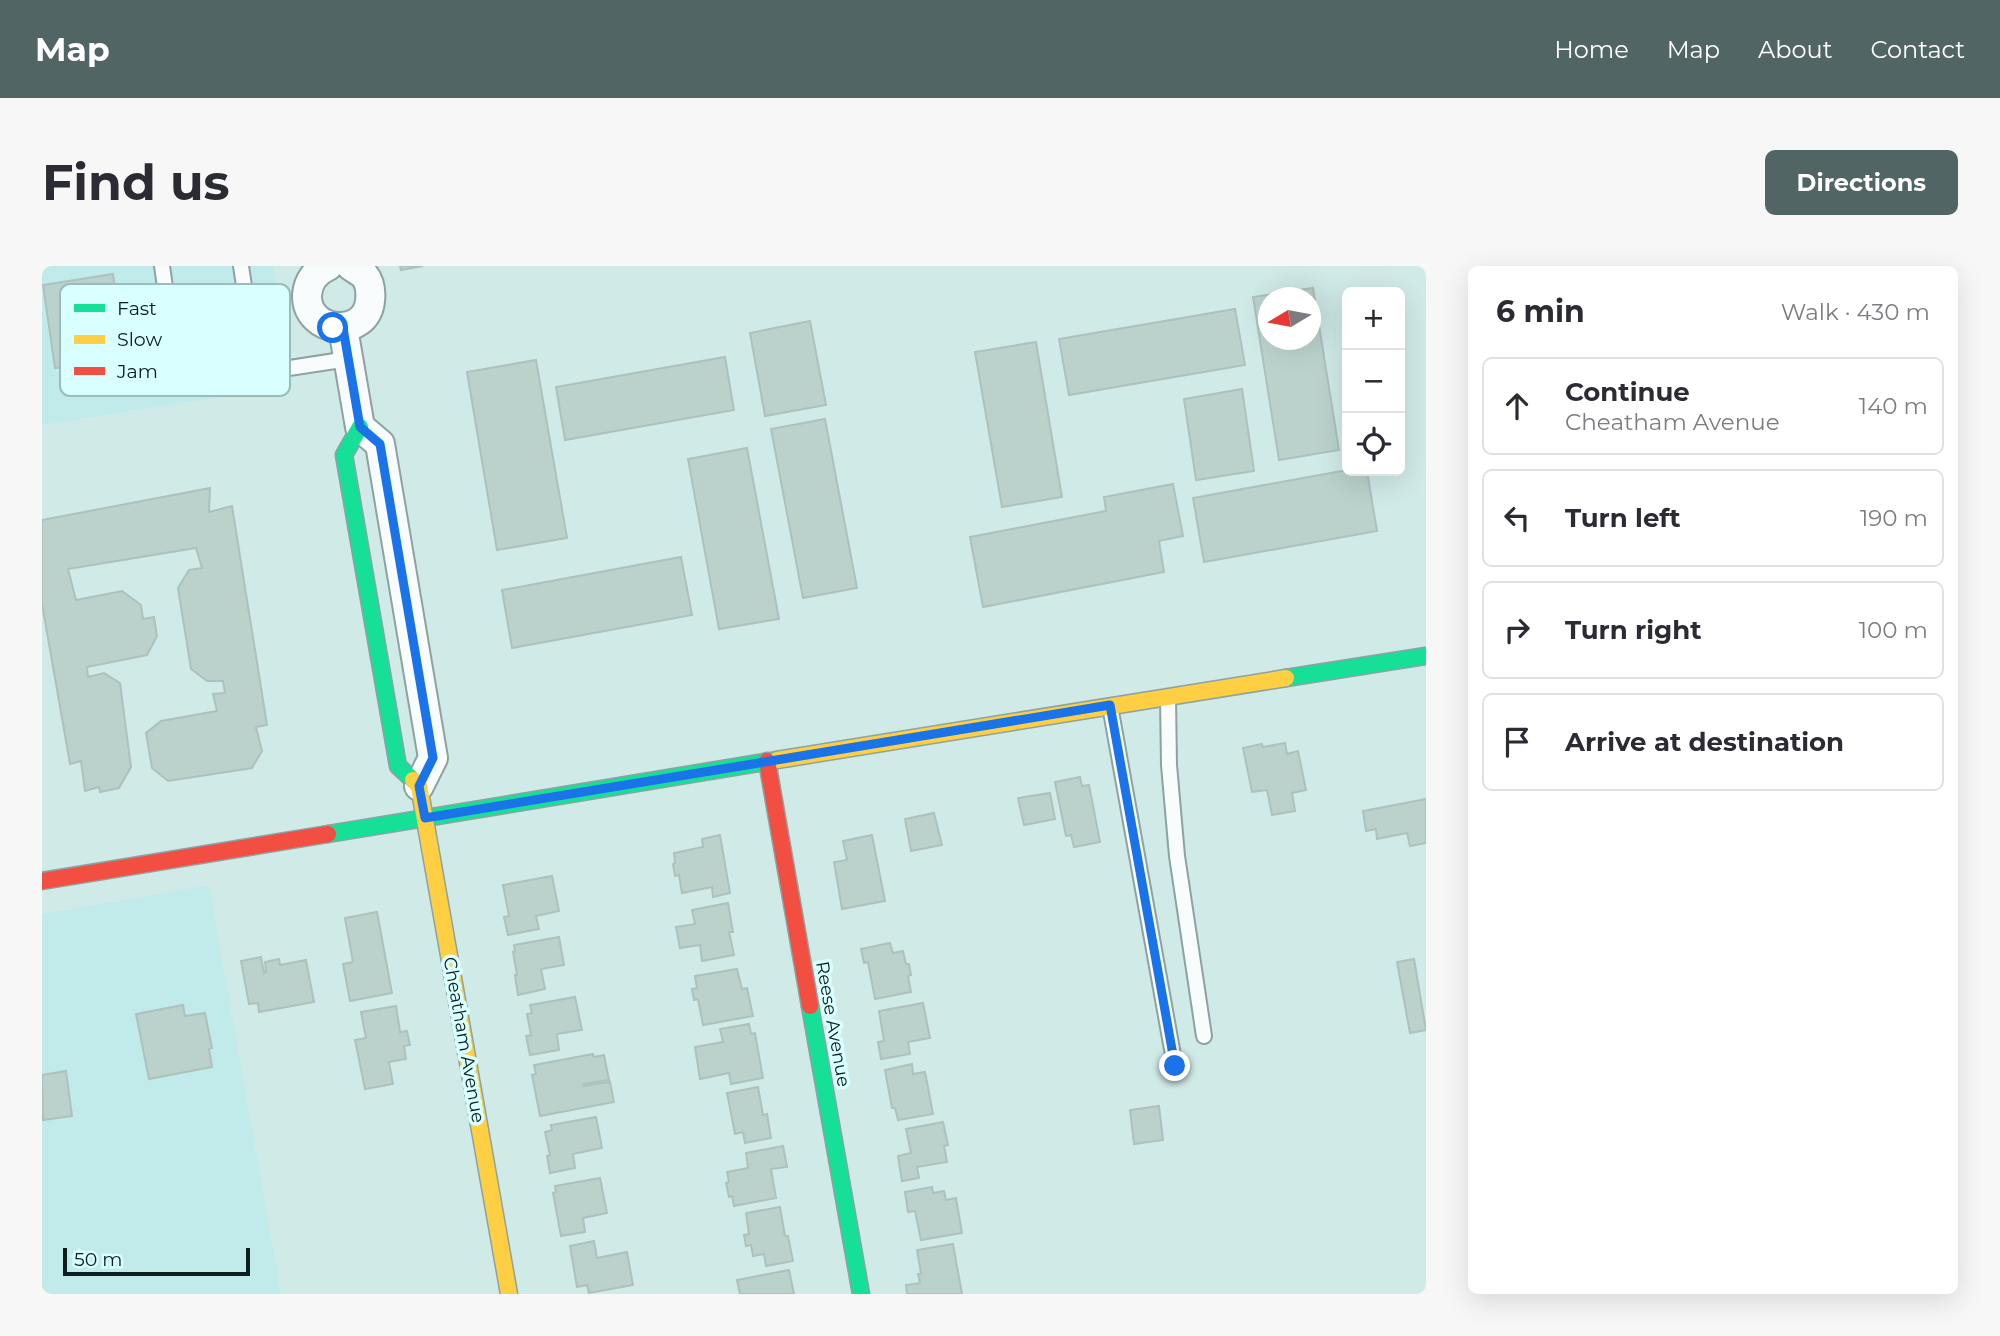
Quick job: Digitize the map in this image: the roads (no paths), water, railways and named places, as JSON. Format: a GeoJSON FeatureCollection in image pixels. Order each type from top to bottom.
{"type":"FeatureCollection","features":[{"type":"Feature","properties":{"kind":"street"},"geometry":{"type":"LineString","coordinates":[[328,266],[310,281],[307,301],[310,311],[324,325],[333,328],[343,328],[359,322],[369,308],[371,291],[365,276],[351,266]]}},
{"type":"Feature","properties":{"kind":"street"},"geometry":{"type":"LineString","coordinates":[[343,328],[360,427],[380,444],[433,758],[419,786]]}},
{"type":"Feature","properties":{"kind":"street","name":"Cheatham Avenue"},"geometry":{"type":"LineString","coordinates":[[360,427],[344,455],[398,766],[419,786],[509,1294]]}},
{"type":"Feature","properties":{"kind":"street"},"geometry":{"type":"LineString","coordinates":[[42,881],[1168,695],[1426,656]]}},
{"type":"Feature","properties":{"kind":"street","name":"Reese Avenue"},"geometry":{"type":"LineString","coordinates":[[767,761],[862,1294]]}},
{"type":"Feature","properties":{"kind":"lane"},"geometry":{"type":"LineString","coordinates":[[162,266],[165,284]]}},
{"type":"Feature","properties":{"kind":"lane"},"geometry":{"type":"LineString","coordinates":[[241,266],[244,284]]}},
{"type":"Feature","properties":{"kind":"lane"},"geometry":{"type":"LineString","coordinates":[[290,368],[348,359]]}},
{"type":"Feature","properties":{"kind":"lane"},"geometry":{"type":"LineString","coordinates":[[1168,695],[1177,856],[1204,1036]]}},
{"type":"Feature","properties":{"kind":"lane"},"geometry":{"type":"LineString","coordinates":[[1110,705],[1175,1066]]}}]}
